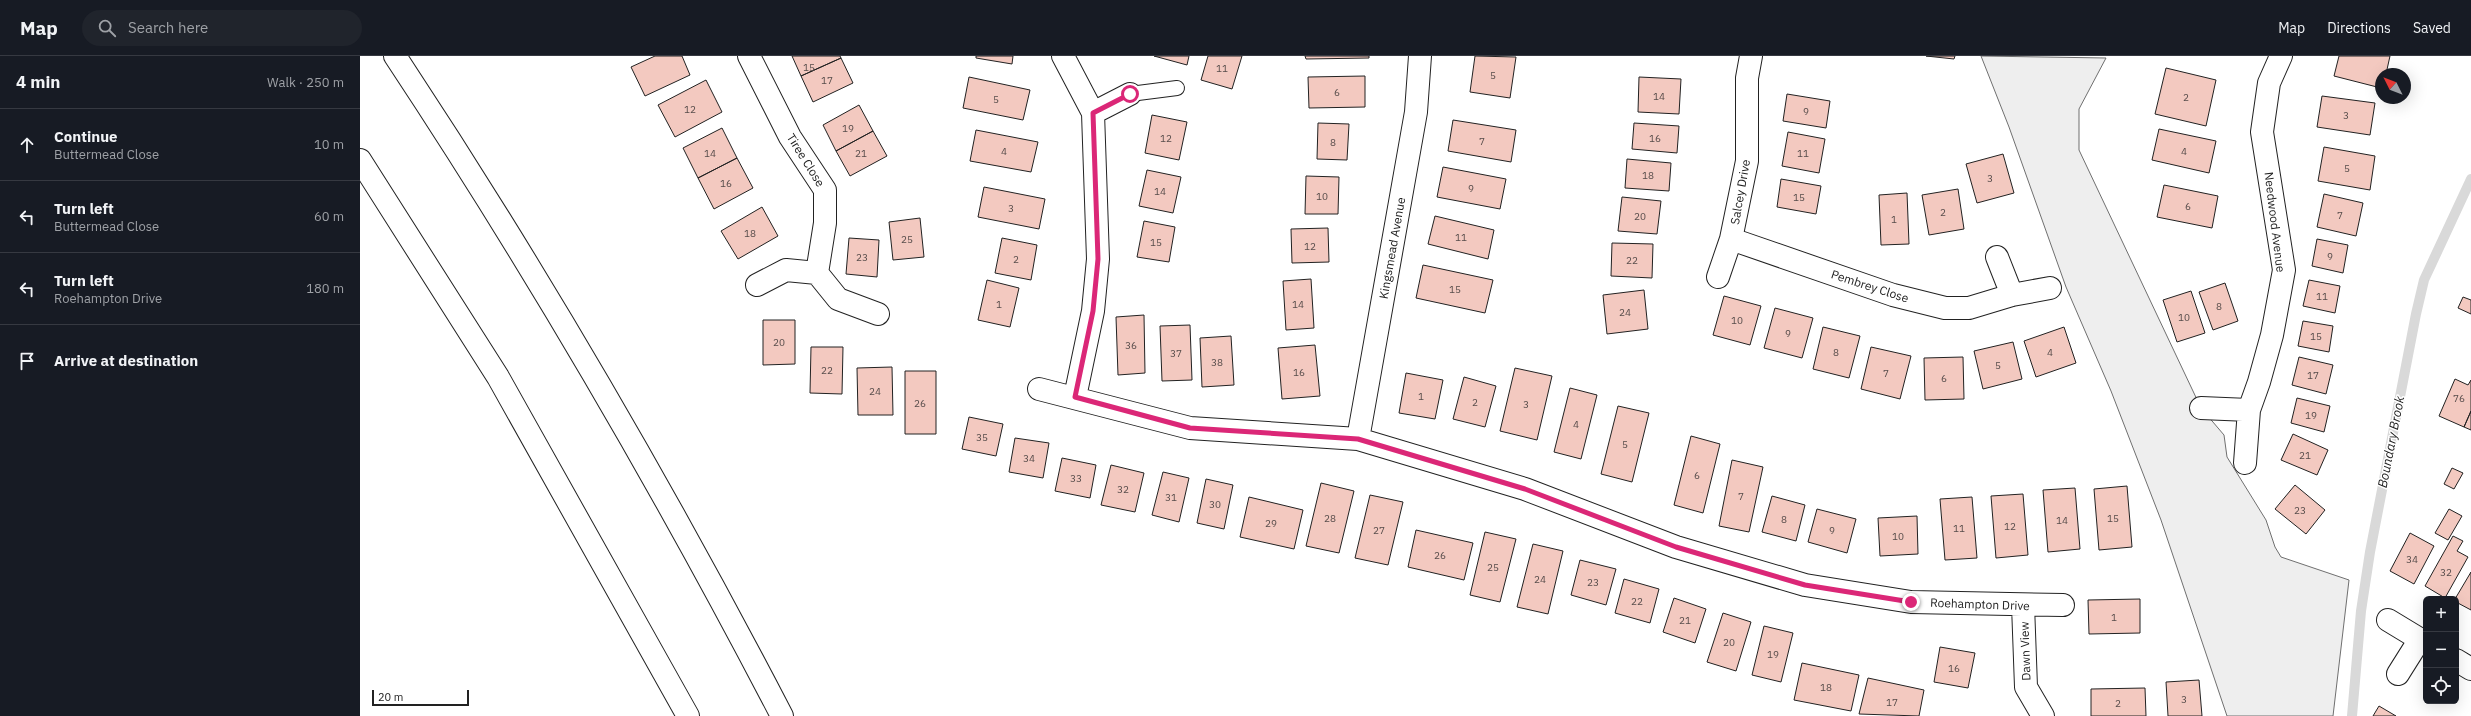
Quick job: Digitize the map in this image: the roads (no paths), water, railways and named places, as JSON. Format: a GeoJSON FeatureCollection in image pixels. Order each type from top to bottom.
{"type":"FeatureCollection","features":[{"type":"Feature","properties":{"kind":"main road"},"geometry":{"type":"LineString","coordinates":[[395,56],[445,131],[582,352],[633,440],[782,716]]}},
{"type":"Feature","properties":{"kind":"main road","name":"Tiree Close"},"geometry":{"type":"LineString","coordinates":[[749,56],[790,137],[825,190],[825,223],[817,273]]}},
{"type":"Feature","properties":{"kind":"main road"},"geometry":{"type":"LineString","coordinates":[[1063,56],[1093,113],[1098,259],[1093,311],[1075,397]]}},
{"type":"Feature","properties":{"kind":"main road","name":"Kingsmead Avenue"},"geometry":{"type":"LineString","coordinates":[[1358,439],[1416,112],[1420,56]]}},
{"type":"Feature","properties":{"kind":"main road","name":"Salcey Drive"},"geometry":{"type":"LineString","coordinates":[[1718,277],[1731,239],[1747,161],[1747,78],[1750,56]]}},
{"type":"Feature","properties":{"kind":"main road","name":"Needwood Avenue"},"geometry":{"type":"LineString","coordinates":[[2245,463],[2248,410],[2259,382],[2272,335],[2284,270],[2262,132],[2269,83],[2281,56]]}},
{"type":"Feature","properties":{"kind":"main road"},"geometry":{"type":"LineString","coordinates":[[1093,113],[1130,94]]}},
{"type":"Feature","properties":{"kind":"main road"},"geometry":{"type":"LineString","coordinates":[[360,160],[498,377],[688,716]]}},
{"type":"Feature","properties":{"kind":"main road","name":"Pembrey Close"},"geometry":{"type":"LineString","coordinates":[[1731,239],[1893,295],[1945,308],[1969,308],[2012,295],[2050,288]]}},
{"type":"Feature","properties":{"kind":"main road"},"geometry":{"type":"LineString","coordinates":[[1997,257],[2012,295]]}},
{"type":"Feature","properties":{"kind":"main road"},"geometry":{"type":"LineString","coordinates":[[757,285],[786,270],[817,273],[838,299],[878,314]]}},
{"type":"Feature","properties":{"kind":"main road","name":"Roehampton Drive"},"geometry":{"type":"LineString","coordinates":[[1039,389],[1075,397],[1190,428],[1358,439],[1525,489],[1676,547],[1805,585],[1911,602],[2063,605]]}},
{"type":"Feature","properties":{"kind":"main road"},"geometry":{"type":"LineString","coordinates":[[2201,408],[2248,410]]}},
{"type":"Feature","properties":{"kind":"main road","name":"Dawn View"},"geometry":{"type":"LineString","coordinates":[[2023,605],[2026,687],[2043,716]]}},
{"type":"Feature","properties":{"kind":"main road"},"geometry":{"type":"LineString","coordinates":[[2388,620],[2423,641],[2398,674]]}},
{"type":"Feature","properties":{"kind":"main road"},"geometry":{"type":"LineString","coordinates":[[2459,662],[2471,669]]}},
{"type":"Feature","properties":{"kind":"lane"},"geometry":{"type":"LineString","coordinates":[[1130,94],[1177,88]]}},
{"type":"Feature","properties":{"kind":"waterway","name":"Boundary Brook"},"geometry":{"type":"LineString","coordinates":[[2352,716],[2361,611],[2370,552],[2416,314],[2424,280],[2471,179]]}}]}
